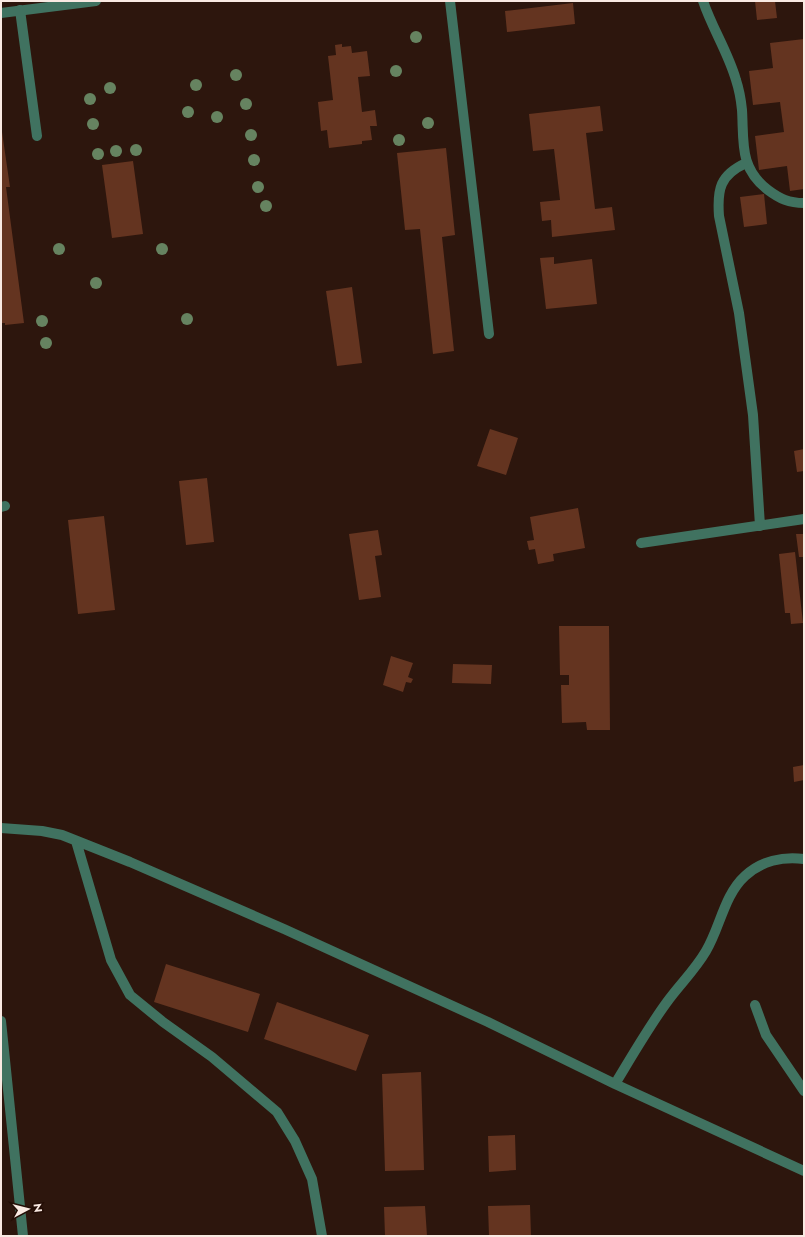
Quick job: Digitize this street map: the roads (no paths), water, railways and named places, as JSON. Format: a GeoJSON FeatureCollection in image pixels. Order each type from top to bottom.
{"type":"FeatureCollection","features":[{"type":"Feature","properties":{"kind":"street"},"geometry":{"type":"LineString","coordinates":[[1,13],[96,1]]}},
{"type":"Feature","properties":{"kind":"street"},"geometry":{"type":"LineString","coordinates":[[450,1],[490,334]]}},
{"type":"Feature","properties":{"kind":"street"},"geometry":{"type":"LineString","coordinates":[[703,1],[708,16],[729,60],[736,81],[742,108],[746,163],[762,186],[778,198],[789,203],[804,203]]}},
{"type":"Feature","properties":{"kind":"street"},"geometry":{"type":"LineString","coordinates":[[20,10],[37,136]]}},
{"type":"Feature","properties":{"kind":"street"},"geometry":{"type":"LineString","coordinates":[[746,163],[728,175],[719,189],[718,202],[719,216],[740,313],[753,415],[760,526]]}},
{"type":"Feature","properties":{"kind":"street"},"geometry":{"type":"LineString","coordinates":[[641,543],[804,519]]}},
{"type":"Feature","properties":{"kind":"street"},"geometry":{"type":"LineString","coordinates":[[1,828],[42,830],[76,841],[284,929],[488,1022],[615,1084],[804,1171]]}},
{"type":"Feature","properties":{"kind":"street"},"geometry":{"type":"LineString","coordinates":[[76,841],[111,960],[130,995],[163,1022],[234,1075],[277,1112],[296,1141],[312,1179],[322,1236]]}},
{"type":"Feature","properties":{"kind":"street"},"geometry":{"type":"LineString","coordinates":[[615,1084],[650,1026],[671,997],[696,968],[713,939],[722,915],[736,887],[744,876],[767,862],[781,859],[804,859]]}},
{"type":"Feature","properties":{"kind":"street"},"geometry":{"type":"LineString","coordinates":[[755,1005],[766,1035],[804,1091]]}},
{"type":"Feature","properties":{"kind":"street"},"geometry":{"type":"LineString","coordinates":[[1,1022],[23,1236]]}}]}
